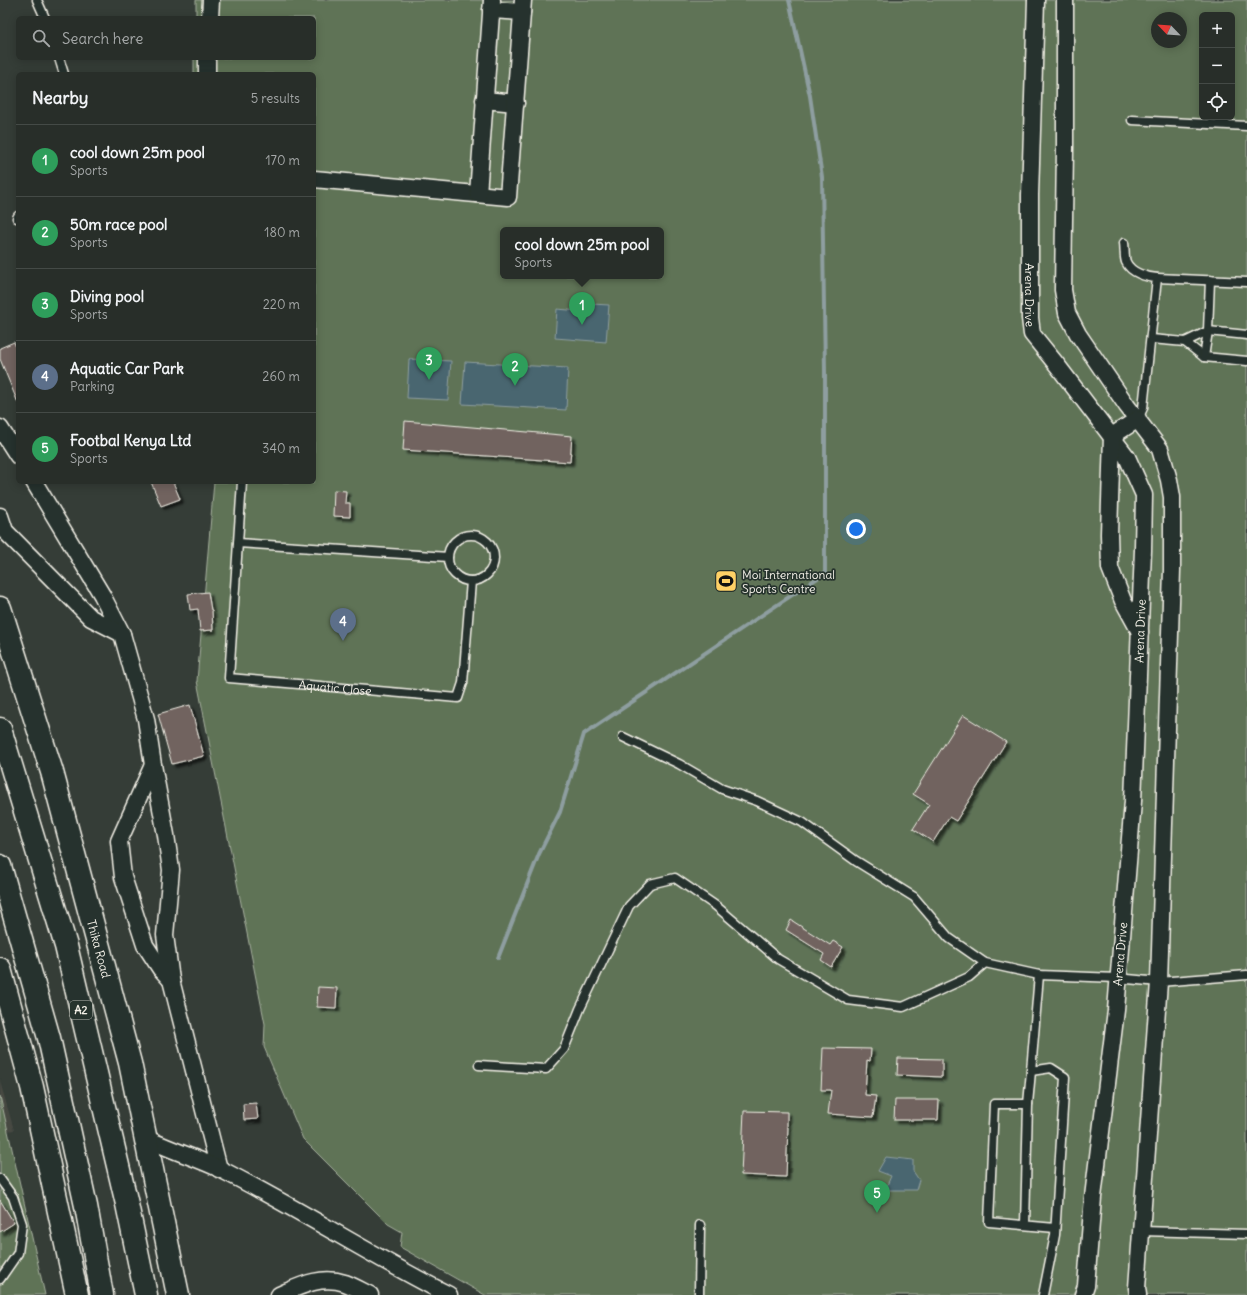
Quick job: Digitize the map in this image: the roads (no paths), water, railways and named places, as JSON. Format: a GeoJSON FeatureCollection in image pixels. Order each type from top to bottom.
{"type":"FeatureCollection","features":[{"type":"Feature","properties":{"kind":"main road","name":"Thika Road"},"geometry":{"type":"LineString","coordinates":[[0,608],[52,772],[130,1063],[144,1137],[178,1295]]}},
{"type":"Feature","properties":{"kind":"main road","name":"A2"},"geometry":{"type":"LineString","coordinates":[[0,729],[66,946],[127,1204],[146,1295]]}},
{"type":"Feature","properties":{"kind":"main road"},"geometry":{"type":"LineString","coordinates":[[0,866],[49,1038],[86,1206],[102,1295]]}},
{"type":"Feature","properties":{"kind":"main road"},"geometry":{"type":"LineString","coordinates":[[0,970],[32,1087],[77,1295]]}},
{"type":"Feature","properties":{"kind":"street"},"geometry":{"type":"LineString","coordinates":[[210,16],[211,0]]}},
{"type":"Feature","properties":{"kind":"street","name":"Arena Drive"},"geometry":{"type":"LineString","coordinates":[[1036,0],[1030,195],[1030,318],[1032,334],[1127,457],[1144,495],[1133,800],[1112,1049],[1092,1197],[1086,1286],[1084,1295]]}},
{"type":"Feature","properties":{"kind":"street"},"geometry":{"type":"LineString","coordinates":[[1065,0],[1063,290],[1067,314],[1078,334],[1160,449],[1169,480],[1172,497],[1172,570],[1159,982],[1137,1288],[1138,1295]]}},
{"type":"Feature","properties":{"kind":"street"},"geometry":{"type":"LineString","coordinates":[[316,179],[508,197],[523,6],[491,5],[478,194]]}},
{"type":"Feature","properties":{"kind":"street"},"geometry":{"type":"LineString","coordinates":[[207,60],[207,72]]}},
{"type":"Feature","properties":{"kind":"street"},"geometry":{"type":"LineString","coordinates":[[484,100],[516,103]]}},
{"type":"Feature","properties":{"kind":"street"},"geometry":{"type":"LineString","coordinates":[[1138,419],[1112,436],[1109,534],[1110,568],[1123,601],[1140,632]]}},
{"type":"Feature","properties":{"kind":"street"},"geometry":{"type":"LineString","coordinates":[[0,428],[16,453]]}},
{"type":"Feature","properties":{"kind":"street"},"geometry":{"type":"LineString","coordinates":[[35,484],[102,595],[122,634],[146,719],[152,765],[166,835],[171,870],[165,935],[172,980],[218,1169]]}},
{"type":"Feature","properties":{"kind":"street"},"geometry":{"type":"LineString","coordinates":[[0,516],[5,531],[91,618],[122,634]]}},
{"type":"Feature","properties":{"kind":"street"},"geometry":{"type":"LineString","coordinates":[[152,765],[119,841],[123,877],[145,945],[160,968],[172,980]]}},
{"type":"Feature","properties":{"kind":"street"},"geometry":{"type":"LineString","coordinates":[[144,1137],[165,1148],[218,1169],[315,1220],[409,1275],[449,1295]]}},
{"type":"Feature","properties":{"kind":"street"},"geometry":{"type":"LineString","coordinates":[[279,1295],[310,1282],[328,1280],[344,1283],[370,1295]]}},
{"type":"Feature","properties":{"kind":"lane"},"geometry":{"type":"LineString","coordinates":[[37,0],[44,16]]}},
{"type":"Feature","properties":{"kind":"lane"},"geometry":{"type":"LineString","coordinates":[[60,60],[63,72]]}},
{"type":"Feature","properties":{"kind":"lane"},"geometry":{"type":"LineString","coordinates":[[1132,120],[1247,126]]}},
{"type":"Feature","properties":{"kind":"lane"},"geometry":{"type":"LineString","coordinates":[[1124,243],[1126,263],[1133,270],[1149,277],[1247,282]]}},
{"type":"Feature","properties":{"kind":"lane"},"geometry":{"type":"LineString","coordinates":[[1138,419],[1143,408],[1157,278]]}},
{"type":"Feature","properties":{"kind":"lane"},"geometry":{"type":"LineString","coordinates":[[1204,357],[1208,331],[1210,280]]}},
{"type":"Feature","properties":{"kind":"lane"},"geometry":{"type":"LineString","coordinates":[[1151,339],[1185,342],[1208,331],[1247,335]]}},
{"type":"Feature","properties":{"kind":"lane"},"geometry":{"type":"LineString","coordinates":[[1185,342],[1204,357],[1247,361]]}},
{"type":"Feature","properties":{"kind":"lane","name":"Aquatic Close"},"geometry":{"type":"LineString","coordinates":[[242,484],[229,678],[458,698],[463,683],[471,581]]}},
{"type":"Feature","properties":{"kind":"lane"},"geometry":{"type":"LineString","coordinates":[[471,535],[478,536],[485,540],[491,545],[494,553],[492,568],[487,575],[481,579],[471,581],[459,578],[453,574],[448,557],[451,546],[456,540],[463,536],[471,535]]}},
{"type":"Feature","properties":{"kind":"lane"},"geometry":{"type":"LineString","coordinates":[[238,543],[448,557]]}},
{"type":"Feature","properties":{"kind":"lane"},"geometry":{"type":"LineString","coordinates":[[623,737],[679,764],[722,789],[757,801],[802,822],[856,861],[914,897],[949,938],[985,963],[1039,975],[1118,978],[1159,982],[1247,975]]}},
{"type":"Feature","properties":{"kind":"lane"},"geometry":{"type":"LineString","coordinates":[[479,1066],[546,1068],[564,1049],[580,1009],[629,906],[650,884],[675,878],[716,906],[778,959],[848,1000],[903,1007],[969,977],[985,963]]}},
{"type":"Feature","properties":{"kind":"lane"},"geometry":{"type":"LineString","coordinates":[[1025,1225],[1028,1104],[1039,975]]}},
{"type":"Feature","properties":{"kind":"lane"},"geometry":{"type":"LineString","coordinates":[[1031,1071],[1051,1068],[1065,1077],[1055,1228],[1043,1295]]}},
{"type":"Feature","properties":{"kind":"lane"},"geometry":{"type":"LineString","coordinates":[[1028,1104],[994,1104],[989,1222],[1055,1228]]}},
{"type":"Feature","properties":{"kind":"lane"},"geometry":{"type":"LineString","coordinates":[[0,1179],[13,1197],[22,1224],[18,1253],[0,1279]]}},
{"type":"Feature","properties":{"kind":"lane"},"geometry":{"type":"LineString","coordinates":[[699,1295],[700,1225]]}},
{"type":"Feature","properties":{"kind":"lane"},"geometry":{"type":"LineString","coordinates":[[1142,1231],[1247,1234]]}},
{"type":"Feature","properties":{"kind":"water"},"geometry":{"type":"Polygon","coordinates":[[[592,304],[609,305],[606,342],[555,338],[557,309],[591,312],[592,304]]]}},
{"type":"Feature","properties":{"kind":"water"},"geometry":{"type":"Polygon","coordinates":[[[409,359],[451,361],[448,400],[407,398],[409,359]]]}},
{"type":"Feature","properties":{"kind":"water"},"geometry":{"type":"Polygon","coordinates":[[[465,362],[568,368],[566,410],[462,404],[465,362]]]}},
{"type":"Feature","properties":{"kind":"water"},"geometry":{"type":"Polygon","coordinates":[[[886,1157],[913,1160],[913,1171],[919,1180],[916,1190],[885,1190],[891,1176],[878,1171],[886,1157]]]}},
{"type":"Feature","properties":{"kind":"waterway"},"geometry":{"type":"LineString","coordinates":[[498,958],[539,854],[560,812],[584,734],[825,573],[825,371],[822,177],[810,96],[789,0]]}},
{"type":"Feature","properties":{"kind":"place","name":"cool down 25m pool"},"geometry":{"type":"Point","coordinates":[582,325]}},
{"type":"Feature","properties":{"kind":"place","name":"Diving pool"},"geometry":{"type":"Point","coordinates":[429,380]}},
{"type":"Feature","properties":{"kind":"place","name":"50m race pool"},"geometry":{"type":"Point","coordinates":[515,386]}},
{"type":"Feature","properties":{"kind":"place","name":"Moi International Sports Centre"},"geometry":{"type":"Point","coordinates":[726,581]}},
{"type":"Feature","properties":{"kind":"place","name":"Aquatic Car Park"},"geometry":{"type":"Point","coordinates":[343,641]}},
{"type":"Feature","properties":{"kind":"place","name":"Footbal Kenya Ltd"},"geometry":{"type":"Point","coordinates":[877,1213]}}]}
